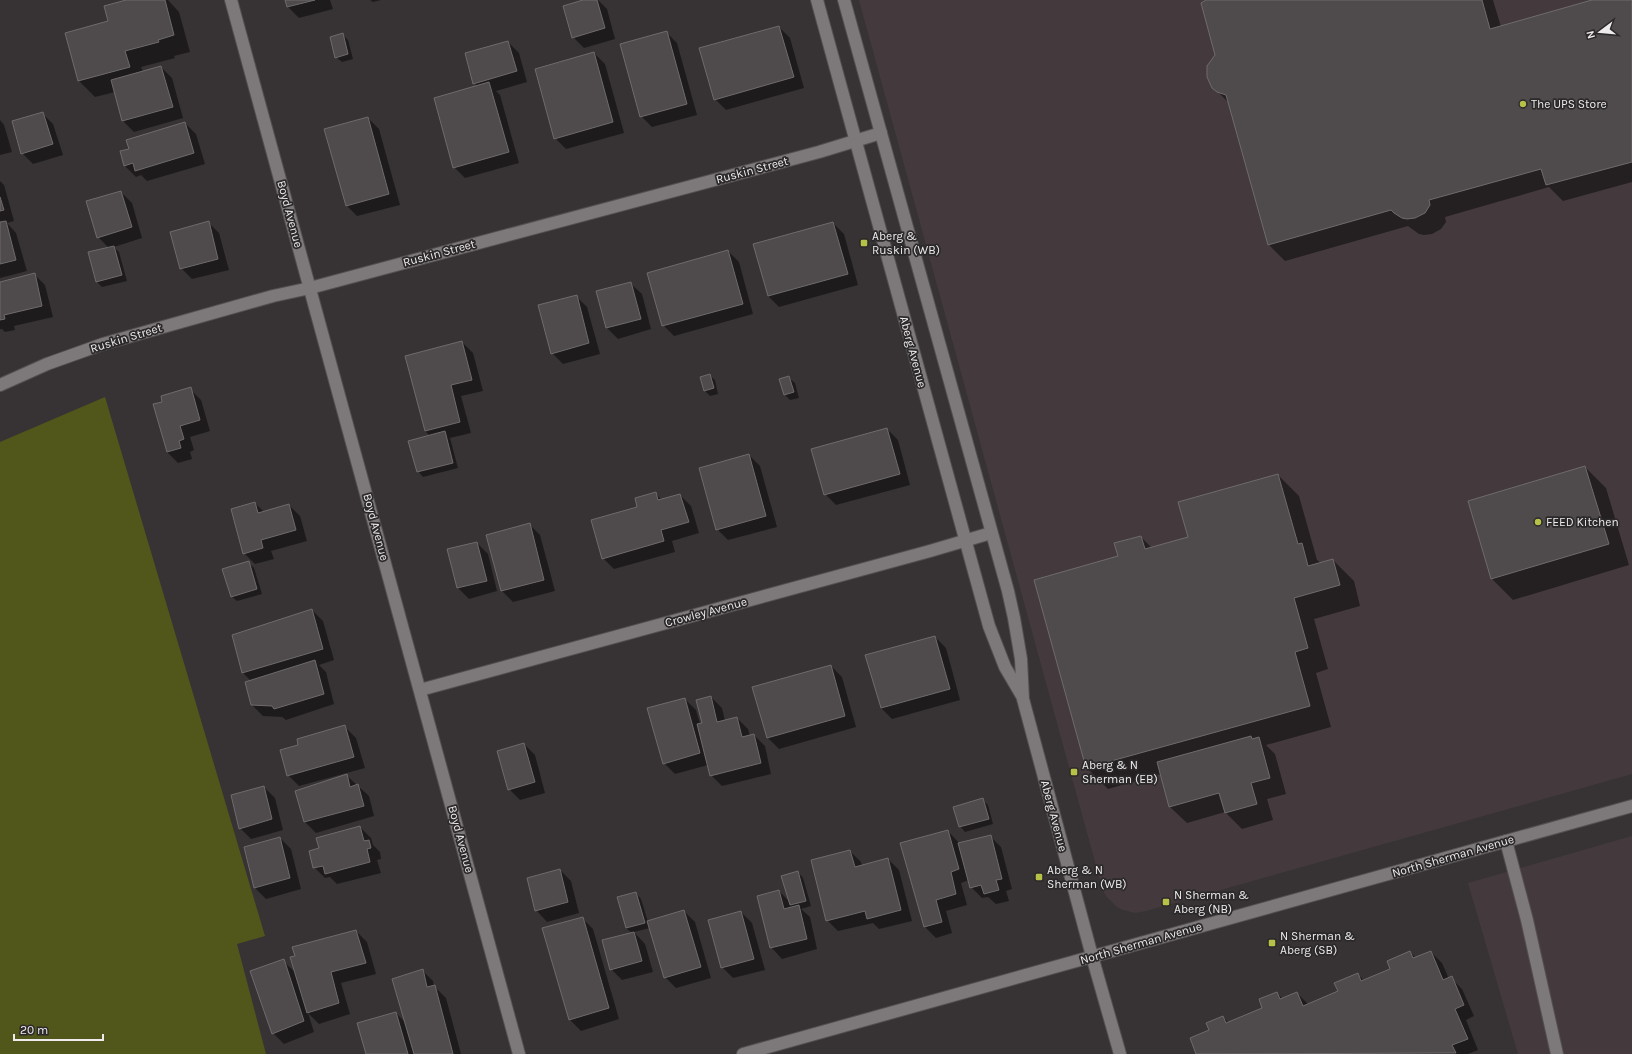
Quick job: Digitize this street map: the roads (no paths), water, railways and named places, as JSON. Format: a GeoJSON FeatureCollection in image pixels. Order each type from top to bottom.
{"type":"FeatureCollection","features":[{"type":"Feature","properties":{"kind":"street","name":"Boyd Avenue"},"geometry":{"type":"LineString","coordinates":[[231,0],[520,1054]]}},
{"type":"Feature","properties":{"kind":"street","name":"Aberg Avenue"},"geometry":{"type":"LineString","coordinates":[[816,0],[989,626],[1005,667],[1023,698]]}},
{"type":"Feature","properties":{"kind":"street","name":"Aberg Avenue"},"geometry":{"type":"LineString","coordinates":[[844,0],[1014,618],[1022,659],[1023,698],[1092,956],[1120,1054]]}},
{"type":"Feature","properties":{"kind":"street","name":"Ruskin Street"},"geometry":{"type":"LineString","coordinates":[[0,385],[47,364],[103,344],[273,296],[310,288],[811,154],[881,133]]}},
{"type":"Feature","properties":{"kind":"street","name":"Crowley Avenue"},"geometry":{"type":"LineString","coordinates":[[420,690],[991,533]]}},
{"type":"Feature","properties":{"kind":"street","name":"North Sherman Avenue"},"geometry":{"type":"LineString","coordinates":[[743,1054],[1632,806]]}},
{"type":"Feature","properties":{"kind":"street"},"geometry":{"type":"LineString","coordinates":[[1506,841],[1527,920],[1557,1054]]}},
{"type":"Feature","properties":{"kind":"place","name":"The UPS Store"},"geometry":{"type":"Point","coordinates":[1523,104]}},
{"type":"Feature","properties":{"kind":"place","name":"Aberg & Ruskin (WB)"},"geometry":{"type":"Point","coordinates":[864,243]}},
{"type":"Feature","properties":{"kind":"place","name":"FEED Kitchen"},"geometry":{"type":"Point","coordinates":[1538,522]}},
{"type":"Feature","properties":{"kind":"place","name":"Aberg & N Sherman (EB)"},"geometry":{"type":"Point","coordinates":[1074,772]}},
{"type":"Feature","properties":{"kind":"place","name":"Aberg & N Sherman (WB)"},"geometry":{"type":"Point","coordinates":[1039,877]}},
{"type":"Feature","properties":{"kind":"place","name":"N Sherman & Aberg (NB)"},"geometry":{"type":"Point","coordinates":[1166,902]}},
{"type":"Feature","properties":{"kind":"place","name":"N Sherman & Aberg (SB)"},"geometry":{"type":"Point","coordinates":[1272,943]}}]}
